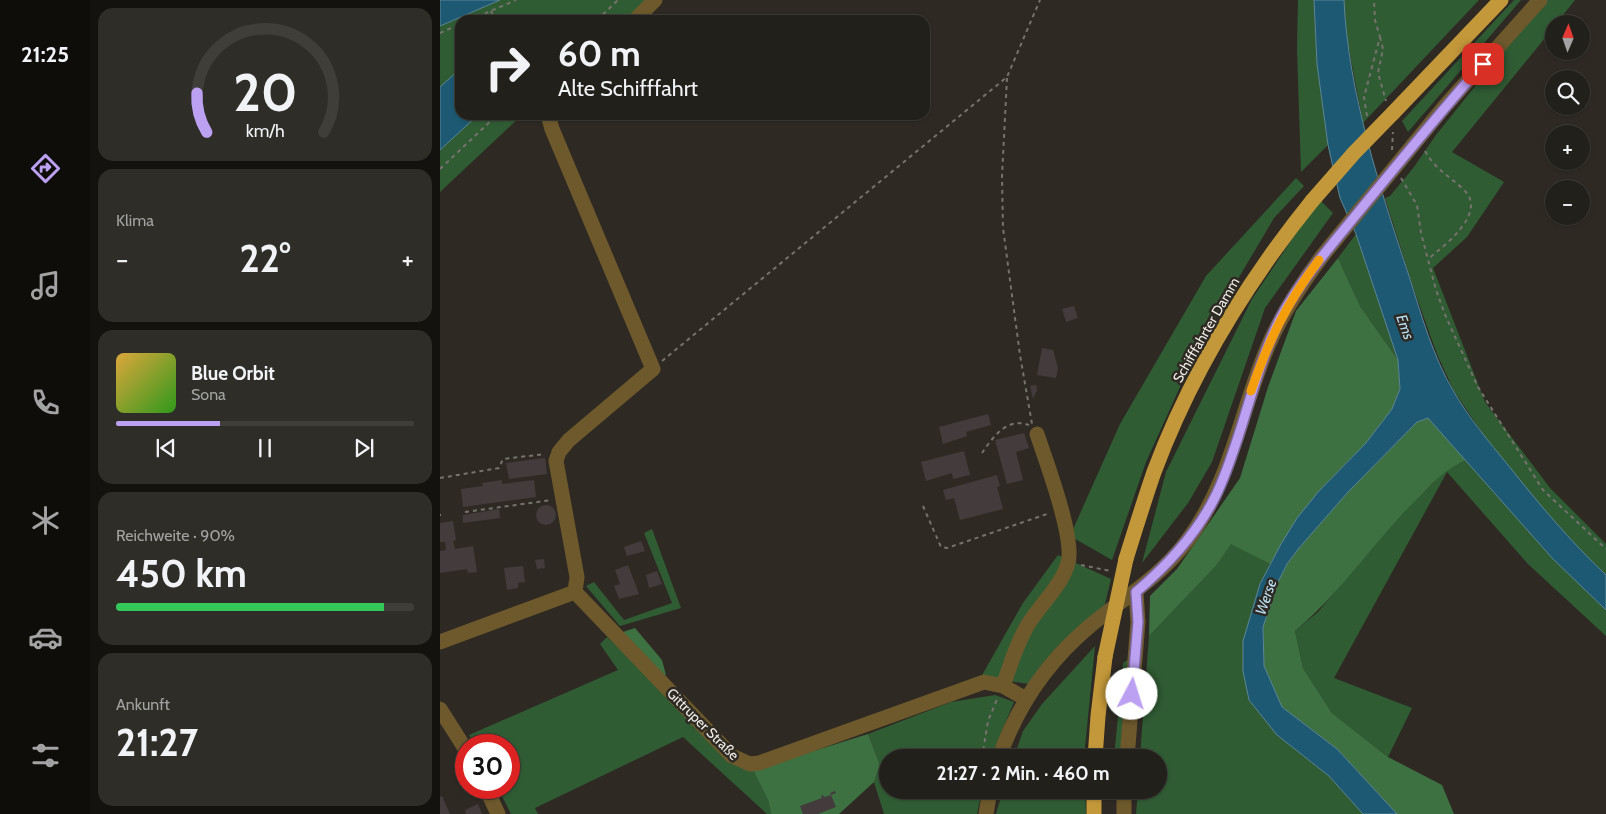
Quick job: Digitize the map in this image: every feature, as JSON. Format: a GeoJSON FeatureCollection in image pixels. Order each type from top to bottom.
{"type":"FeatureCollection","features":[{"type":"Feature","properties":{"kind":"highway","name":"Schifffahrter Damm"},"geometry":{"type":"LineString","coordinates":[[1096,749],[1105,657],[1126,559],[1145,499],[1169,436],[1214,342],[1261,268],[1312,201],[1354,153],[1389,107],[1501,0]]}},
{"type":"Feature","properties":{"kind":"highway"},"geometry":{"type":"LineString","coordinates":[[1094,799],[1094,814]]}},
{"type":"Feature","properties":{"kind":"street"},"geometry":{"type":"LineString","coordinates":[[640,15],[655,0]]}},
{"type":"Feature","properties":{"kind":"street"},"geometry":{"type":"LineString","coordinates":[[1003,749],[1013,723],[1026,699],[1041,678],[1074,640],[1136,592],[1174,557],[1203,519],[1228,468],[1250,393],[1274,332],[1295,295],[1323,255],[1540,0]]}},
{"type":"Feature","properties":{"kind":"street"},"geometry":{"type":"LineString","coordinates":[[440,642],[575,592],[577,577],[556,461],[559,452],[569,440],[652,369],[549,120]]}},
{"type":"Feature","properties":{"kind":"street"},"geometry":{"type":"LineString","coordinates":[[1002,686],[1028,625],[1061,579],[1069,562],[1068,541],[1061,512],[1037,434]]}},
{"type":"Feature","properties":{"kind":"street","name":"Gittruper Straße"},"geometry":{"type":"LineString","coordinates":[[575,592],[732,756],[750,764],[759,763],[984,682],[1002,686],[1026,699]]}},
{"type":"Feature","properties":{"kind":"street"},"geometry":{"type":"LineString","coordinates":[[1128,749],[1138,622],[1136,592]]}},
{"type":"Feature","properties":{"kind":"street"},"geometry":{"type":"LineString","coordinates":[[440,708],[456,734]]}},
{"type":"Feature","properties":{"kind":"street"},"geometry":{"type":"LineString","coordinates":[[491,799],[498,814]]}},
{"type":"Feature","properties":{"kind":"street"},"geometry":{"type":"LineString","coordinates":[[986,814],[988,799]]}},
{"type":"Feature","properties":{"kind":"street"},"geometry":{"type":"LineString","coordinates":[[1124,799],[1124,814]]}},
{"type":"Feature","properties":{"kind":"path"},"geometry":{"type":"LineString","coordinates":[[482,15],[516,0]]}},
{"type":"Feature","properties":{"kind":"path"},"geometry":{"type":"LineString","coordinates":[[602,15],[618,0]]}},
{"type":"Feature","properties":{"kind":"path"},"geometry":{"type":"LineString","coordinates":[[982,453],[998,431],[1015,424],[1033,426],[1020,355],[1003,228],[1002,176],[1007,77],[1040,0]]}},
{"type":"Feature","properties":{"kind":"path"},"geometry":{"type":"LineString","coordinates":[[1374,0],[1375,20],[1383,49],[1378,73],[1389,107]]}},
{"type":"Feature","properties":{"kind":"path"},"geometry":{"type":"LineString","coordinates":[[491,11],[493,15]]}},
{"type":"Feature","properties":{"kind":"path"},"geometry":{"type":"LineString","coordinates":[[440,33],[455,26]]}},
{"type":"Feature","properties":{"kind":"path"},"geometry":{"type":"LineString","coordinates":[[1367,116],[1364,97],[1380,37]]}},
{"type":"Feature","properties":{"kind":"path"},"geometry":{"type":"LineString","coordinates":[[652,369],[1007,77]]}},
{"type":"Feature","properties":{"kind":"path"},"geometry":{"type":"LineString","coordinates":[[440,169],[492,120]]}},
{"type":"Feature","properties":{"kind":"path"},"geometry":{"type":"LineString","coordinates":[[1392,150],[1394,130]]}},
{"type":"Feature","properties":{"kind":"path"},"geometry":{"type":"LineString","coordinates":[[1418,144],[1435,166],[1464,190],[1473,205],[1470,213],[1454,236],[1428,259]]}},
{"type":"Feature","properties":{"kind":"path"},"geometry":{"type":"LineString","coordinates":[[1400,176],[1417,205],[1421,233],[1446,317],[1483,395],[1543,490],[1606,548]]}},
{"type":"Feature","properties":{"kind":"path"},"geometry":{"type":"LineString","coordinates":[[440,478],[499,468],[503,459],[559,452]]}},
{"type":"Feature","properties":{"kind":"path"},"geometry":{"type":"LineString","coordinates":[[465,512],[564,498]]}},
{"type":"Feature","properties":{"kind":"path"},"geometry":{"type":"LineString","coordinates":[[923,506],[941,547],[947,548],[1047,514],[1061,512]]}},
{"type":"Feature","properties":{"kind":"path"},"geometry":{"type":"LineString","coordinates":[[1069,562],[1108,570]]}},
{"type":"Feature","properties":{"kind":"path"},"geometry":{"type":"LineString","coordinates":[[983,749],[988,721],[1002,686]]}},
{"type":"Feature","properties":{"kind":"green space"},"geometry":{"type":"Polygon","coordinates":[[[500,0],[660,0],[644,15],[465,15],[500,0]]]}},
{"type":"Feature","properties":{"kind":"green space"},"geometry":{"type":"Polygon","coordinates":[[[1298,0],[1314,0],[1317,64],[1328,145],[1301,172],[1297,49],[1298,0]]]}},
{"type":"Feature","properties":{"kind":"green space"},"geometry":{"type":"Polygon","coordinates":[[[1344,0],[1479,0],[1363,123],[1345,28],[1344,0]]]}},
{"type":"Feature","properties":{"kind":"green space"},"geometry":{"type":"Polygon","coordinates":[[[1514,0],[1521,0],[1408,132],[1402,121],[1514,0]]]}},
{"type":"Feature","properties":{"kind":"green space"},"geometry":{"type":"Polygon","coordinates":[[[1544,0],[1575,0],[1563,15],[1545,15],[1545,38],[1452,152],[1504,182],[1467,237],[1433,268],[1485,402],[1550,488],[1606,544],[1606,575],[1573,543],[1540,506],[1487,440],[1454,391],[1437,354],[1414,290],[1385,198],[1390,196],[1414,167],[1436,135],[1544,0]]]}},
{"type":"Feature","properties":{"kind":"green space"},"geometry":{"type":"Polygon","coordinates":[[[455,20],[455,120],[517,120],[440,192],[440,26],[455,20]]]}},
{"type":"Feature","properties":{"kind":"green space"},"geometry":{"type":"Polygon","coordinates":[[[1296,178],[1304,186],[1274,218],[1199,345],[1146,462],[1112,560],[1070,536],[1120,424],[1206,276],[1296,178]]]}},
{"type":"Feature","properties":{"kind":"green space"},"geometry":{"type":"Polygon","coordinates":[[[1319,199],[1333,213],[1265,308],[1212,462],[1188,503],[1142,563],[1166,472],[1252,299],[1319,199]]]}},
{"type":"Feature","properties":{"kind":"green space"},"geometry":{"type":"Polygon","coordinates":[[[1356,234],[1398,360],[1360,306],[1338,258],[1356,234]]]}},
{"type":"Feature","properties":{"kind":"green space"},"geometry":{"type":"Polygon","coordinates":[[[1338,258],[1360,306],[1398,360],[1400,389],[1392,409],[1366,443],[1319,491],[1298,518],[1270,564],[1231,544],[1216,566],[1149,636],[1150,596],[1177,569],[1240,478],[1268,387],[1296,311],[1338,258]]]}},
{"type":"Feature","properties":{"kind":"green space"},"geometry":{"type":"Polygon","coordinates":[[[1428,418],[1466,460],[1446,472],[1402,514],[1328,600],[1295,631],[1303,668],[1332,713],[1388,757],[1442,785],[1454,814],[1397,814],[1337,749],[1282,707],[1264,666],[1263,627],[1277,584],[1287,564],[1299,548],[1348,492],[1417,422],[1428,418]]]}},
{"type":"Feature","properties":{"kind":"green space"},"geometry":{"type":"Polygon","coordinates":[[[1466,460],[1553,559],[1606,610],[1606,636],[1528,564],[1447,472],[1334,678],[1412,708],[1388,757],[1332,713],[1303,668],[1295,631],[1318,612],[1391,524],[1445,471],[1444,469],[1466,460]]]}},
{"type":"Feature","properties":{"kind":"green space"},"geometry":{"type":"Polygon","coordinates":[[[652,529],[681,608],[620,626],[586,586],[594,582],[624,620],[672,603],[644,533],[652,529]]]}},
{"type":"Feature","properties":{"kind":"green space"},"geometry":{"type":"Polygon","coordinates":[[[1231,543],[1270,564],[1260,584],[1248,691],[1249,700],[1277,735],[1329,776],[1363,814],[1136,814],[1137,799],[1167,799],[1167,749],[1141,749],[1149,636],[1216,566],[1231,543]]]}},
{"type":"Feature","properties":{"kind":"green space"},"geometry":{"type":"Polygon","coordinates":[[[1058,555],[1111,579],[1104,608],[1058,646],[1029,684],[981,677],[1023,603],[1058,555]]]}},
{"type":"Feature","properties":{"kind":"green space"},"geometry":{"type":"Polygon","coordinates":[[[635,628],[662,660],[666,675],[661,676],[623,632],[635,628]]]}},
{"type":"Feature","properties":{"kind":"green space"},"geometry":{"type":"Polygon","coordinates":[[[607,637],[753,770],[768,800],[771,814],[767,814],[683,737],[535,808],[538,814],[511,814],[504,799],[520,799],[520,734],[471,734],[618,670],[600,644],[607,637]]]}},
{"type":"Feature","properties":{"kind":"green space"},"geometry":{"type":"Polygon","coordinates":[[[1095,646],[1085,749],[1017,749],[1023,731],[1042,704],[1095,646]]]}},
{"type":"Feature","properties":{"kind":"green space"},"geometry":{"type":"Polygon","coordinates":[[[1129,659],[1121,749],[1115,749],[1123,663],[1129,659]]]}},
{"type":"Feature","properties":{"kind":"green space"},"geometry":{"type":"Polygon","coordinates":[[[995,695],[1014,702],[994,749],[879,749],[879,762],[868,734],[951,702],[995,695]]]}},
{"type":"Feature","properties":{"kind":"green space"},"geometry":{"type":"Polygon","coordinates":[[[868,734],[879,762],[874,782],[839,814],[771,814],[768,800],[753,770],[868,734]]]}},
{"type":"Feature","properties":{"kind":"green space"},"geometry":{"type":"Polygon","coordinates":[[[879,768],[879,798],[874,782],[879,768]]]}},
{"type":"Feature","properties":{"kind":"green space"},"geometry":{"type":"Polygon","coordinates":[[[879,799],[980,799],[977,814],[884,814],[879,799]]]}},
{"type":"Feature","properties":{"kind":"green space"},"geometry":{"type":"Polygon","coordinates":[[[1000,799],[1085,799],[1086,814],[996,814],[1000,799]]]}},
{"type":"Feature","properties":{"kind":"water"},"geometry":{"type":"Polygon","coordinates":[[[440,0],[500,0],[465,15],[455,15],[455,20],[440,26],[440,0]]]}},
{"type":"Feature","properties":{"kind":"water"},"geometry":{"type":"Polygon","coordinates":[[[1314,0],[1344,0],[1352,70],[1367,140],[1423,320],[1447,379],[1466,411],[1531,494],[1606,575],[1606,610],[1553,559],[1428,418],[1417,422],[1348,492],[1299,548],[1287,564],[1277,584],[1263,627],[1264,666],[1282,707],[1337,749],[1397,814],[1363,814],[1329,776],[1277,735],[1249,700],[1243,671],[1243,641],[1260,584],[1281,544],[1297,518],[1319,491],[1366,443],[1392,409],[1400,389],[1398,360],[1356,234],[1340,198],[1328,145],[1317,64],[1314,0]]]}},
{"type":"Feature","properties":{"kind":"water"},"geometry":{"type":"Polygon","coordinates":[[[455,74],[455,120],[473,120],[440,150],[440,87],[455,74]]]}},
{"type":"Feature","properties":{"kind":"building"},"geometry":{"type":"Polygon","coordinates":[[[1074,306],[1078,318],[1066,322],[1062,309],[1074,306]]]}},
{"type":"Feature","properties":{"kind":"building"},"geometry":{"type":"Polygon","coordinates":[[[1042,348],[1053,350],[1058,368],[1056,378],[1037,375],[1042,348]]]}},
{"type":"Feature","properties":{"kind":"building"},"geometry":{"type":"Polygon","coordinates":[[[1036,385],[1037,390],[1033,399],[1030,386],[1036,385]]]}},
{"type":"Feature","properties":{"kind":"building"},"geometry":{"type":"Polygon","coordinates":[[[988,414],[991,425],[966,432],[967,436],[943,444],[939,427],[988,414]]]}},
{"type":"Feature","properties":{"kind":"building"},"geometry":{"type":"Polygon","coordinates":[[[1024,433],[1029,448],[1016,452],[1023,480],[1007,484],[995,440],[1024,433]]]}},
{"type":"Feature","properties":{"kind":"building"},"geometry":{"type":"Polygon","coordinates":[[[964,451],[970,475],[953,479],[952,473],[926,481],[921,462],[964,451]]]}},
{"type":"Feature","properties":{"kind":"building"},"geometry":{"type":"Polygon","coordinates":[[[545,458],[547,474],[509,479],[506,463],[545,458]]]}},
{"type":"Feature","properties":{"kind":"building"},"geometry":{"type":"Polygon","coordinates":[[[997,475],[1000,486],[997,487],[1003,509],[960,520],[954,498],[946,500],[943,490],[997,475]]]}},
{"type":"Feature","properties":{"kind":"building"},"geometry":{"type":"Polygon","coordinates":[[[502,480],[502,484],[534,480],[536,497],[463,507],[461,489],[483,486],[482,483],[502,480]]]}},
{"type":"Feature","properties":{"kind":"building"},"geometry":{"type":"Polygon","coordinates":[[[546,505],[553,508],[556,515],[553,522],[546,525],[539,522],[536,515],[539,508],[546,505]]]}},
{"type":"Feature","properties":{"kind":"building"},"geometry":{"type":"Polygon","coordinates":[[[499,509],[500,518],[463,523],[463,515],[499,509]]]}},
{"type":"Feature","properties":{"kind":"building"},"geometry":{"type":"Polygon","coordinates":[[[453,521],[456,540],[453,541],[455,549],[473,546],[477,572],[468,573],[467,569],[440,573],[440,551],[446,550],[445,542],[440,542],[440,523],[453,521]]]}},
{"type":"Feature","properties":{"kind":"building"},"geometry":{"type":"Polygon","coordinates":[[[641,541],[645,551],[627,556],[624,547],[641,541]]]}},
{"type":"Feature","properties":{"kind":"building"},"geometry":{"type":"Polygon","coordinates":[[[544,559],[545,568],[537,569],[535,560],[544,559]]]}},
{"type":"Feature","properties":{"kind":"building"},"geometry":{"type":"Polygon","coordinates":[[[628,565],[639,594],[619,599],[614,586],[620,584],[615,570],[628,565]]]}},
{"type":"Feature","properties":{"kind":"building"},"geometry":{"type":"Polygon","coordinates":[[[523,566],[525,582],[518,583],[518,588],[507,590],[504,568],[523,566]]]}},
{"type":"Feature","properties":{"kind":"building"},"geometry":{"type":"Polygon","coordinates":[[[657,571],[662,584],[649,588],[646,575],[657,571]]]}},
{"type":"Feature","properties":{"kind":"building"},"geometry":{"type":"Polygon","coordinates":[[[823,795],[824,797],[831,795],[836,807],[818,814],[803,814],[800,806],[822,798],[821,796],[823,795]]]}},
{"type":"Feature","properties":{"kind":"building"},"geometry":{"type":"Polygon","coordinates":[[[442,796],[450,814],[440,814],[440,797],[442,796]]]}},
{"type":"Feature","properties":{"kind":"building"},"geometry":{"type":"Polygon","coordinates":[[[478,804],[482,814],[466,814],[465,810],[478,804]]]}},
{"type":"Feature","properties":{"kind":"slow traffic"},"geometry":{"type":"LineString","coordinates":[[1251,391],[1264,355],[1281,318],[1319,260]]}},
{"type":"Feature","properties":{"kind":"route"},"geometry":{"type":"LineString","coordinates":[[1132,694],[1138,622],[1136,592],[1174,557],[1203,519],[1228,468],[1250,393],[1264,355],[1281,318],[1323,255],[1418,138],[1483,64]]}},
{"type":"Feature","properties":{"kind":"water label","name":"Ems"},"geometry":{"type":"Point","coordinates":[1405,327]}},
{"type":"Feature","properties":{"kind":"water label","name":"Werse"},"geometry":{"type":"Point","coordinates":[1266,597]}}]}
